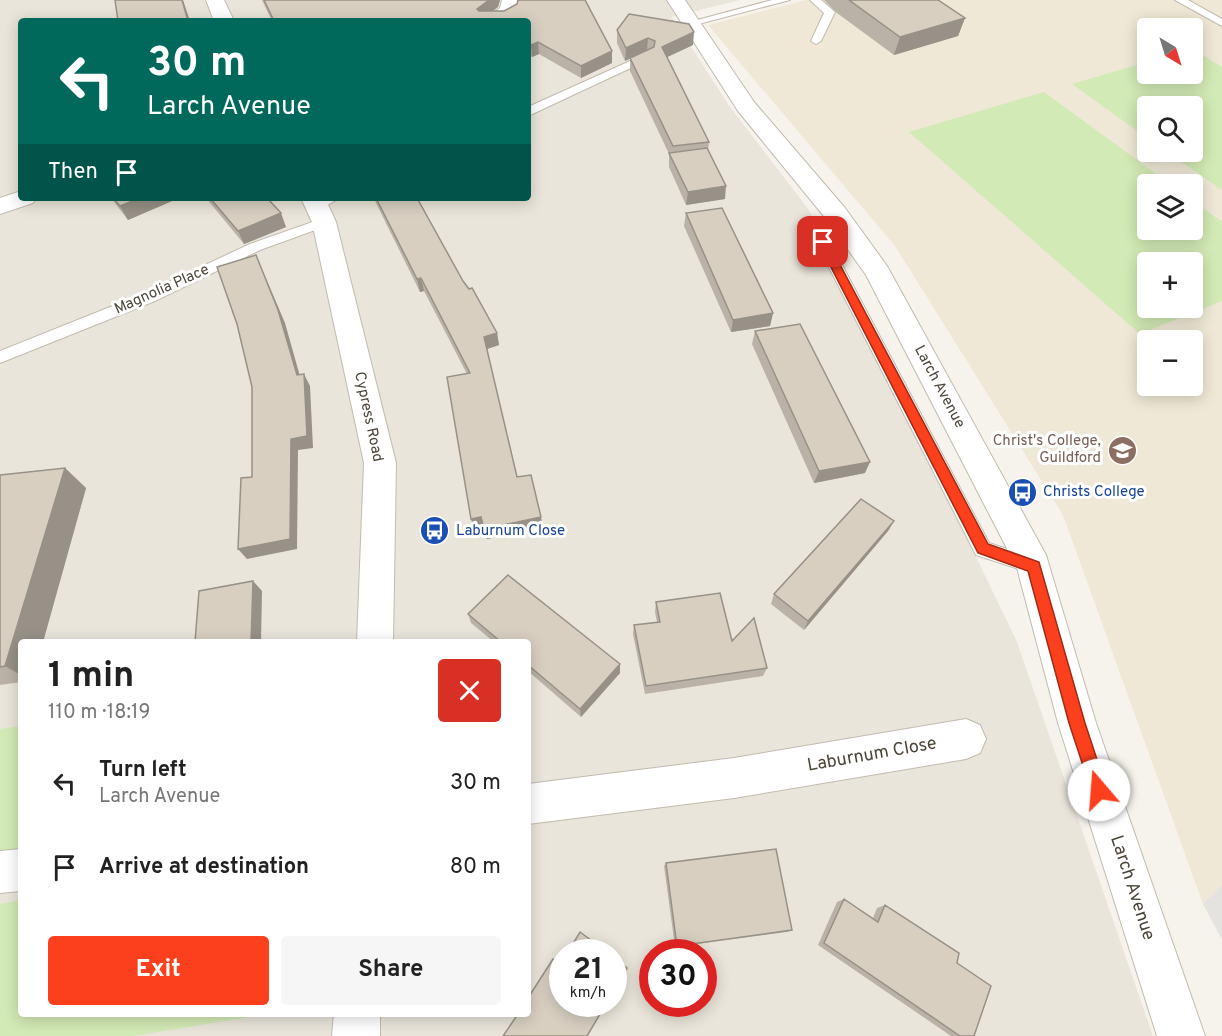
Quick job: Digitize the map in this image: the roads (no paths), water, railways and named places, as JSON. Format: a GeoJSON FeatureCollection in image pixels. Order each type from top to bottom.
{"type":"FeatureCollection","features":[{"type":"Feature","properties":{"kind":"street"},"geometry":{"type":"LineString","coordinates":[[215,0],[223,18]]}},
{"type":"Feature","properties":{"kind":"street"},"geometry":{"type":"LineString","coordinates":[[496,18],[509,11],[511,0]]}},
{"type":"Feature","properties":{"kind":"street","name":"Larch Avenue"},"geometry":{"type":"LineString","coordinates":[[683,12],[746,106],[836,214],[878,272],[1034,566],[1077,723],[1181,1036]]}},
{"type":"Feature","properties":{"kind":"street"},"geometry":{"type":"LineString","coordinates":[[0,206],[18,200]]}},
{"type":"Feature","properties":{"kind":"street","name":"Cypress Road"},"geometry":{"type":"LineString","coordinates":[[322,206],[380,463],[375,639]]}},
{"type":"Feature","properties":{"kind":"street","name":"Laburnum Close"},"geometry":{"type":"LineString","coordinates":[[531,804],[735,778],[966,740]]}},
{"type":"Feature","properties":{"kind":"street"},"geometry":{"type":"LineString","coordinates":[[0,872],[18,870]]}},
{"type":"Feature","properties":{"kind":"street"},"geometry":{"type":"LineString","coordinates":[[356,1036],[357,1017]]}},
{"type":"Feature","properties":{"kind":"lane"},"geometry":{"type":"LineString","coordinates":[[683,12],[785,0]]}},
{"type":"Feature","properties":{"kind":"lane"},"geometry":{"type":"LineString","coordinates":[[815,0],[830,12],[816,41]]}},
{"type":"Feature","properties":{"kind":"lane"},"geometry":{"type":"LineString","coordinates":[[1180,0],[1222,23]]}},
{"type":"Feature","properties":{"kind":"lane"},"geometry":{"type":"LineString","coordinates":[[531,111],[648,56]]}},
{"type":"Feature","properties":{"kind":"lane","name":"Magnolia Place"},"geometry":{"type":"LineString","coordinates":[[0,357],[150,297],[255,247],[322,206]]}},
{"type":"Feature","properties":{"kind":"place","name":"Christ's College, Guildford"},"geometry":{"type":"Point","coordinates":[1122,450]}},
{"type":"Feature","properties":{"kind":"place","name":"Christs College"},"geometry":{"type":"Point","coordinates":[1022,492]}},
{"type":"Feature","properties":{"kind":"place","name":"Laburnum Close"},"geometry":{"type":"Point","coordinates":[435,531]}}]}
